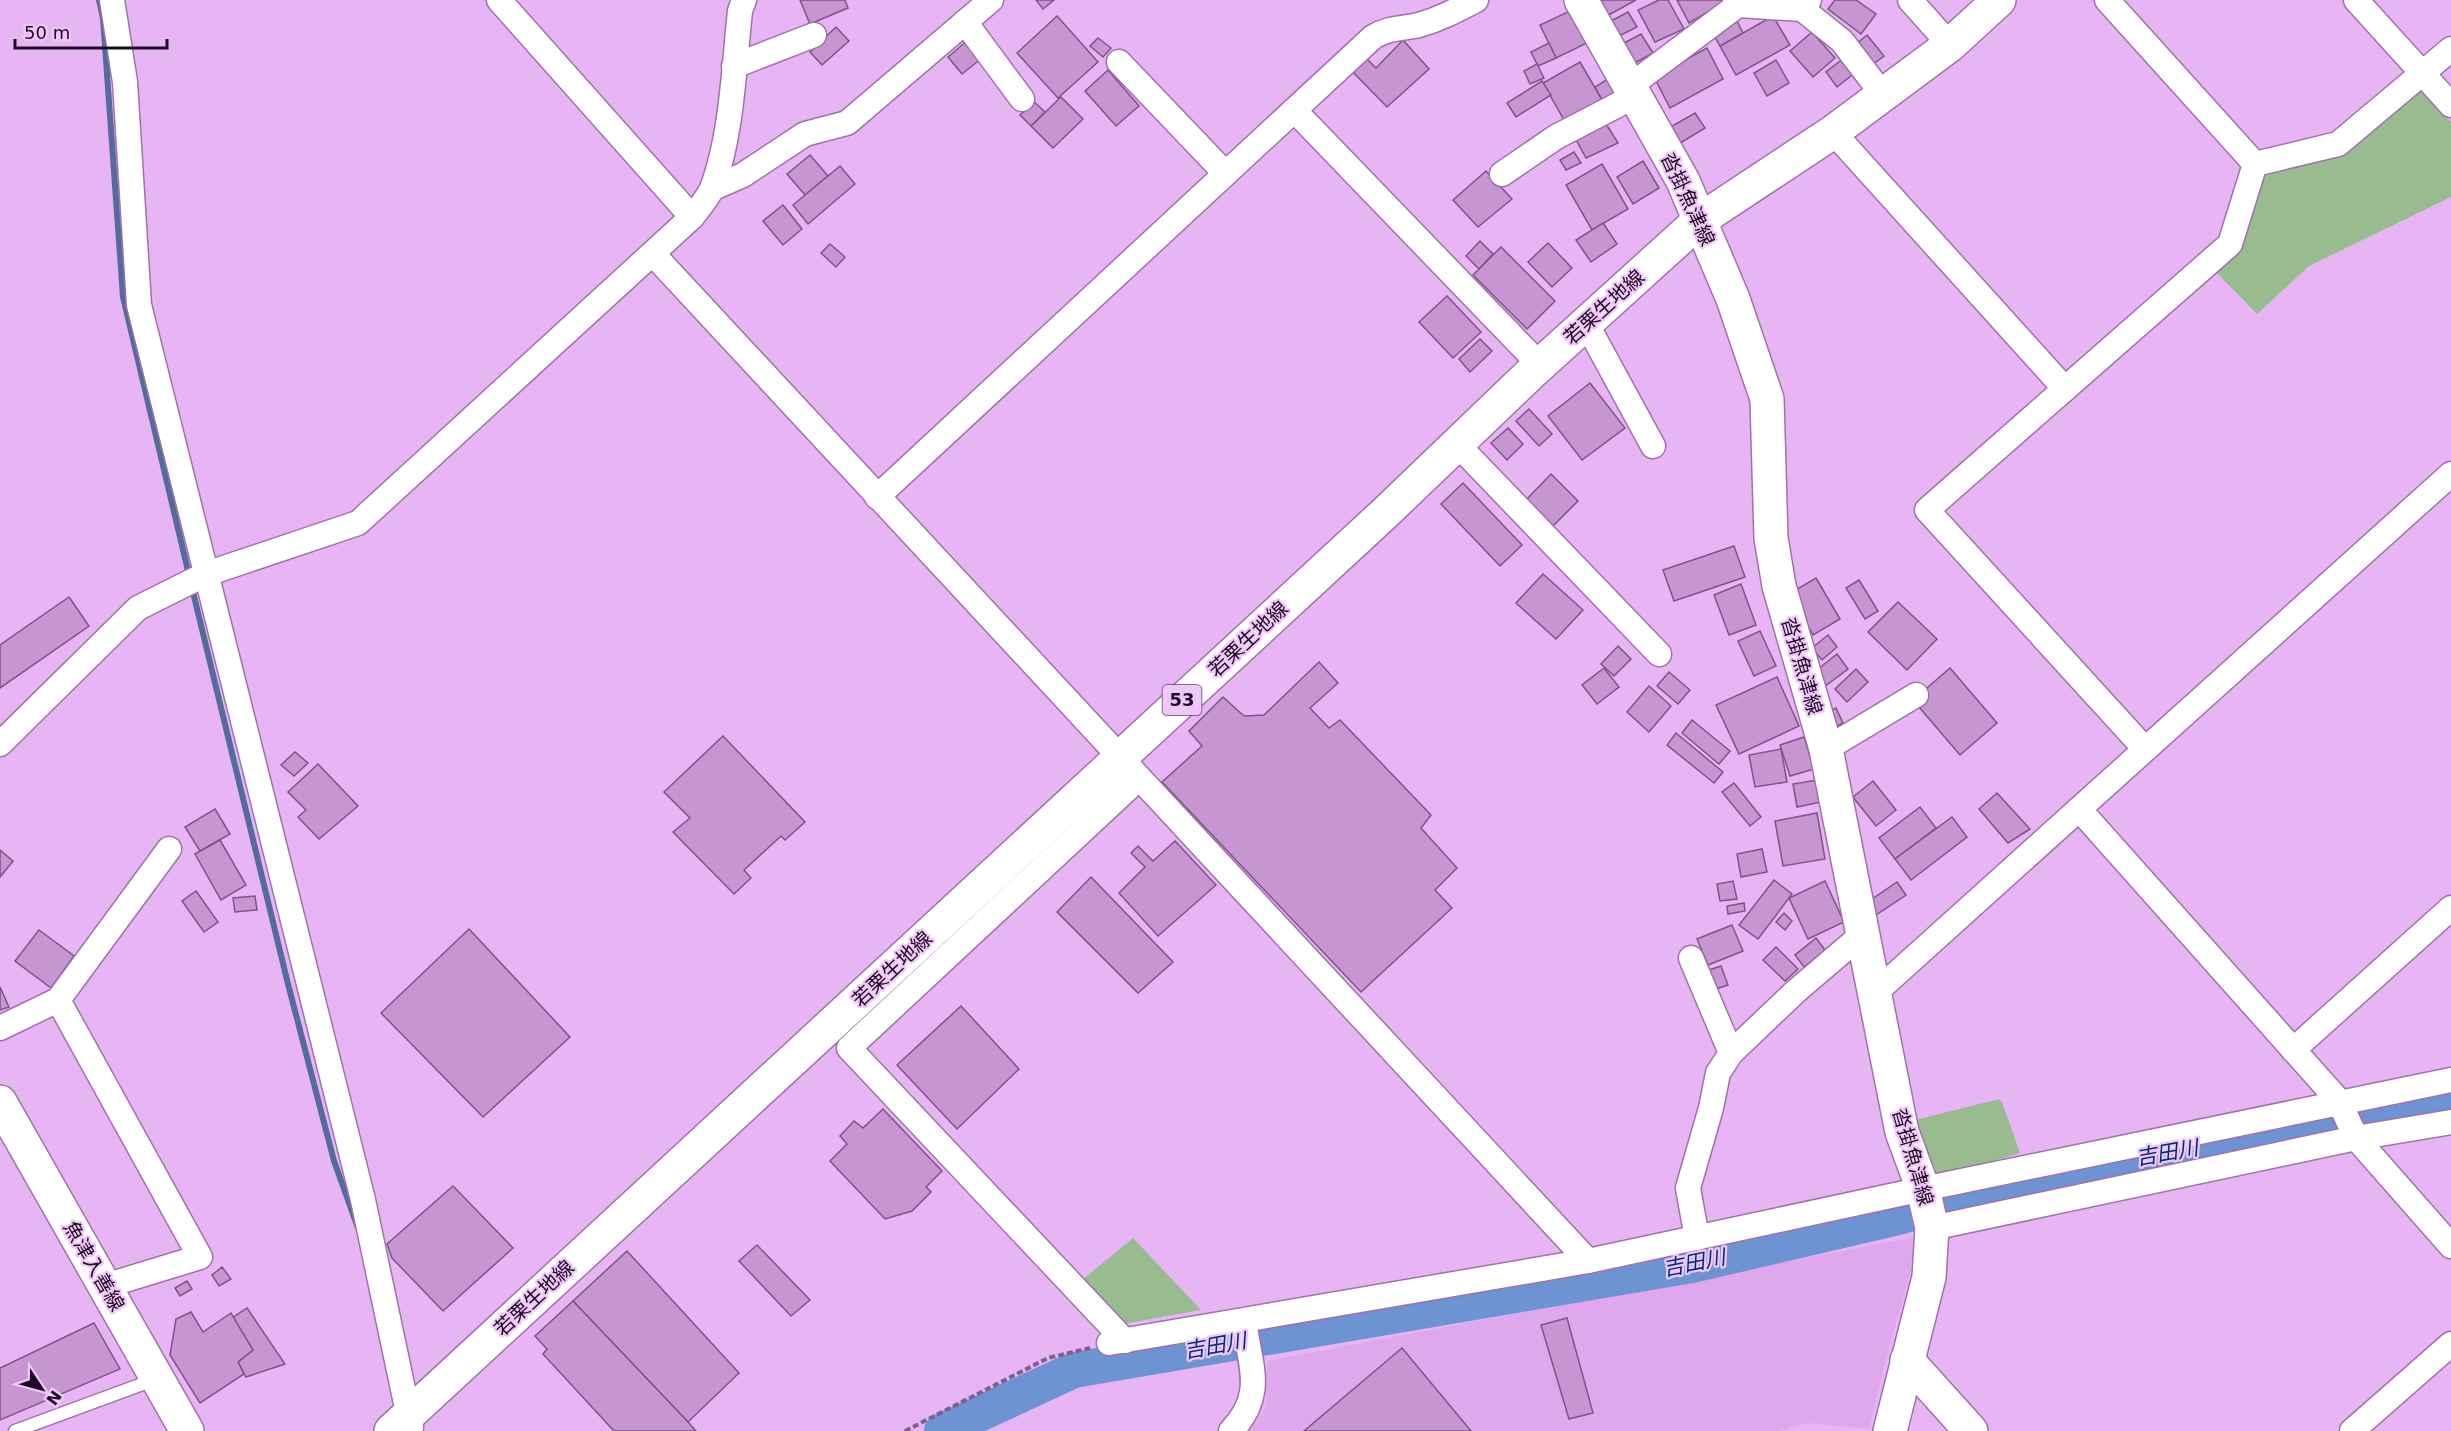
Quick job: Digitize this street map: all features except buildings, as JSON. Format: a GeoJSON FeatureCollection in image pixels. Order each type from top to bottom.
{"type":"FeatureCollection","features":[{"type":"Feature","properties":{"kind":"main road","name":"沓掛魚津線"},"geometry":{"type":"LineString","coordinates":[[1581,0],[1683,181],[1744,328],[1767,399],[1771,538],[1779,586],[1826,749],[1902,1132],[1928,1209],[1929,1277],[1890,1431]]}},
{"type":"Feature","properties":{"kind":"main road","name":"若栗生地線"},"geometry":{"type":"LineString","coordinates":[[404,1425],[1128,769],[1457,444],[1540,365],[1700,220],[1833,132],[1950,45],[1999,0]]}},
{"type":"Feature","properties":{"kind":"main road","name":"魚津入善線"},"geometry":{"type":"LineString","coordinates":[[0,1102],[187,1431]]}},
{"type":"Feature","properties":{"kind":"main road"},"geometry":{"type":"LineString","coordinates":[[1907,1360],[1971,1431]]}},
{"type":"Feature","properties":{"kind":"street"},"geometry":{"type":"LineString","coordinates":[[112,0],[125,82],[139,305],[363,1200],[404,1425]]}},
{"type":"Feature","properties":{"kind":"street"},"geometry":{"type":"LineString","coordinates":[[500,0],[692,217]]}},
{"type":"Feature","properties":{"kind":"street"},"geometry":{"type":"LineString","coordinates":[[0,744],[138,608],[206,574],[358,523],[692,217],[713,188],[730,104],[740,11],[744,0]]}},
{"type":"Feature","properties":{"kind":"street"},"geometry":{"type":"LineString","coordinates":[[713,188],[743,175],[805,134],[847,123],[991,0]]}},
{"type":"Feature","properties":{"kind":"street"},"geometry":{"type":"LineString","coordinates":[[877,497],[1373,37],[1389,28],[1416,26],[1443,18],[1476,0]]}},
{"type":"Feature","properties":{"kind":"street"},"geometry":{"type":"LineString","coordinates":[[1910,0],[1950,45]]}},
{"type":"Feature","properties":{"kind":"street"},"geometry":{"type":"LineString","coordinates":[[2107,0],[2255,164]]}},
{"type":"Feature","properties":{"kind":"street"},"geometry":{"type":"LineString","coordinates":[[2356,0],[2451,105]]}},
{"type":"Feature","properties":{"kind":"street"},"geometry":{"type":"LineString","coordinates":[[1502,174],[1556,137],[1632,91],[1737,2],[1805,4],[1842,41],[1883,95]]}},
{"type":"Feature","properties":{"kind":"street"},"geometry":{"type":"LineString","coordinates":[[965,22],[1022,99]]}},
{"type":"Feature","properties":{"kind":"street"},"geometry":{"type":"LineString","coordinates":[[734,66],[814,35]]}},
{"type":"Feature","properties":{"kind":"street"},"geometry":{"type":"LineString","coordinates":[[2255,164],[2338,144],[2451,49]]}},
{"type":"Feature","properties":{"kind":"street"},"geometry":{"type":"LineString","coordinates":[[1119,62],[1225,173]]}},
{"type":"Feature","properties":{"kind":"street"},"geometry":{"type":"LineString","coordinates":[[1294,110],[1540,365]]}},
{"type":"Feature","properties":{"kind":"street"},"geometry":{"type":"LineString","coordinates":[[1833,132],[2065,389]]}},
{"type":"Feature","properties":{"kind":"street"},"geometry":{"type":"LineString","coordinates":[[2145,749],[1927,510],[2230,244],[2255,164]]}},
{"type":"Feature","properties":{"kind":"street"},"geometry":{"type":"LineString","coordinates":[[653,254],[1128,769],[1588,1262]]}},
{"type":"Feature","properties":{"kind":"street"},"geometry":{"type":"LineString","coordinates":[[1586,323],[1653,446]]}},
{"type":"Feature","properties":{"kind":"street"},"geometry":{"type":"LineString","coordinates":[[1457,444],[1659,654]]}},
{"type":"Feature","properties":{"kind":"street"},"geometry":{"type":"LineString","coordinates":[[1876,992],[2451,474]]}},
{"type":"Feature","properties":{"kind":"street"},"geometry":{"type":"LineString","coordinates":[[1826,749],[1916,695]]}},
{"type":"Feature","properties":{"kind":"street"},"geometry":{"type":"LineString","coordinates":[[1128,769],[849,1048],[1117,1342],[1588,1262],[1697,1238],[1928,1209],[2347,1120],[2451,1080]]}},
{"type":"Feature","properties":{"kind":"street"},"geometry":{"type":"LineString","coordinates":[[2079,809],[2293,1050],[2347,1120],[2451,1246]]}},
{"type":"Feature","properties":{"kind":"street"},"geometry":{"type":"LineString","coordinates":[[0,1028],[58,1000],[169,849]]}},
{"type":"Feature","properties":{"kind":"street"},"geometry":{"type":"LineString","coordinates":[[2293,1050],[2451,908]]}},
{"type":"Feature","properties":{"kind":"street"},"geometry":{"type":"LineString","coordinates":[[1697,1238],[1688,1188],[1718,1073],[1731,1053],[1795,992],[1864,933]]}},
{"type":"Feature","properties":{"kind":"street"},"geometry":{"type":"LineString","coordinates":[[1691,958],[1731,1053]]}},
{"type":"Feature","properties":{"kind":"street"},"geometry":{"type":"LineString","coordinates":[[58,1000],[201,1257],[105,1286]]}},
{"type":"Feature","properties":{"kind":"street"},"geometry":{"type":"LineString","coordinates":[[1928,1209],[2347,1120],[2451,1122]]}},
{"type":"Feature","properties":{"kind":"street"},"geometry":{"type":"LineString","coordinates":[[1231,1431],[1243,1419],[1254,1394],[1244,1321]]}},
{"type":"Feature","properties":{"kind":"street"},"geometry":{"type":"LineString","coordinates":[[2352,1431],[2451,1344]]}},
{"type":"Feature","properties":{"kind":"lane"},"geometry":{"type":"LineString","coordinates":[[15,1431],[157,1379]]}},
{"type":"Feature","properties":{"kind":"path"},"geometry":{"type":"LineString","coordinates":[[905,1431],[1048,1358],[1117,1342]]}},
{"type":"Feature","properties":{"kind":"shaded area"},"geometry":{"type":"Polygon","coordinates":[[[1916,1237],[1910,1275],[1869,1429],[1808,1423],[1780,1431],[1250,1431],[1266,1407],[1267,1361],[1916,1237]]]}},
{"type":"Feature","properties":{"kind":"green space"},"geometry":{"type":"Polygon","coordinates":[[[2421,88],[2451,122],[2451,197],[2309,266],[2257,314],[2213,269],[2261,173],[2421,88]]]}},
{"type":"Feature","properties":{"kind":"green space"},"geometry":{"type":"Polygon","coordinates":[[[1999,1099],[2020,1153],[1933,1179],[1907,1122],[1999,1099]]]}},
{"type":"Feature","properties":{"kind":"green space"},"geometry":{"type":"Polygon","coordinates":[[[1133,1238],[1201,1310],[1123,1324],[1082,1280],[1133,1238]]]}},
{"type":"Feature","properties":{"kind":"waterway"},"geometry":{"type":"LineString","coordinates":[[99,0],[103,18],[123,297],[189,575]]}},
{"type":"Feature","properties":{"kind":"waterway"},"geometry":{"type":"LineString","coordinates":[[192,588],[288,984],[334,1161],[358,1228]]}},
{"type":"Feature","properties":{"kind":"waterway","name":"吉田川"},"geometry":{"type":"LineString","coordinates":[[942,1431],[1074,1370],[1692,1265],[1890,1219],[2066,1172],[2451,1101]]}}]}
